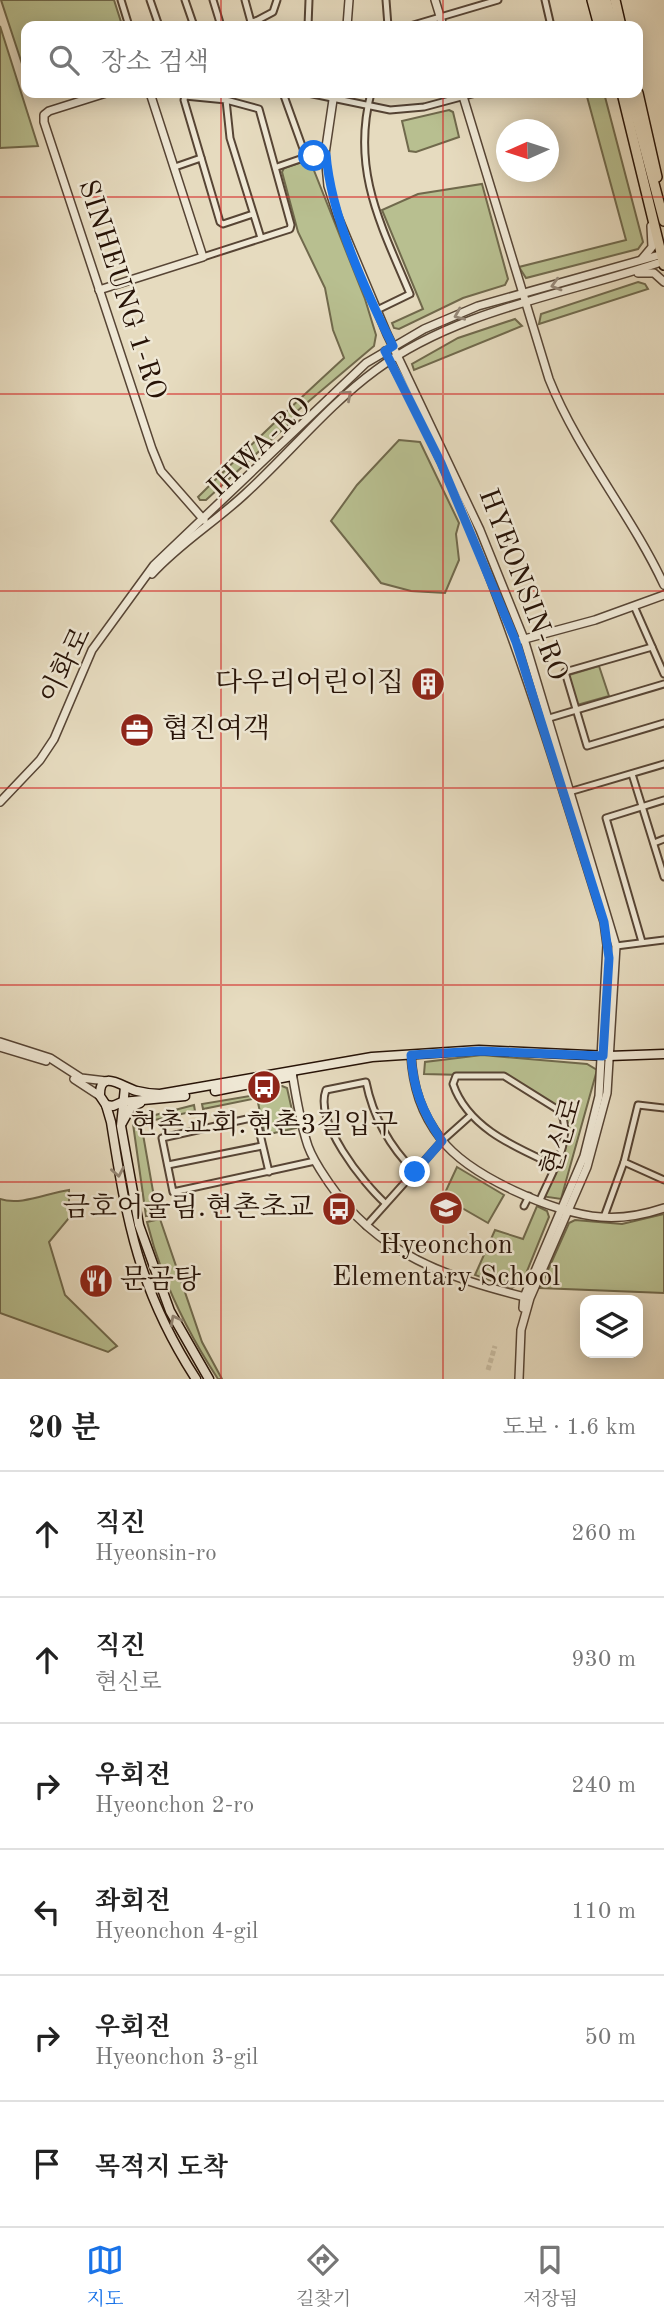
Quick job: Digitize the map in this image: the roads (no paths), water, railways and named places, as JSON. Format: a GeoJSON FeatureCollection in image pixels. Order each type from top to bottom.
{"type":"FeatureCollection","features":[{"type":"Feature","properties":{"kind":"main road"},"geometry":{"type":"LineString","coordinates":[[592,0],[597,21]]}},
{"type":"Feature","properties":{"kind":"main road"},"geometry":{"type":"LineString","coordinates":[[599,0],[605,21]]}},
{"type":"Feature","properties":{"kind":"main road"},"geometry":{"type":"LineString","coordinates":[[606,0],[612,21]]}},
{"type":"Feature","properties":{"kind":"main road"},"geometry":{"type":"LineString","coordinates":[[615,0],[620,21]]}},
{"type":"Feature","properties":{"kind":"main road"},"geometry":{"type":"LineString","coordinates":[[617,98],[663,258]]}},
{"type":"Feature","properties":{"kind":"main road"},"geometry":{"type":"LineString","coordinates":[[623,98],[663,258]]}},
{"type":"Feature","properties":{"kind":"main road"},"geometry":{"type":"LineString","coordinates":[[631,98],[664,221]]}},
{"type":"Feature","properties":{"kind":"main road"},"geometry":{"type":"LineString","coordinates":[[639,98],[664,206]]}},
{"type":"Feature","properties":{"kind":"main road"},"geometry":{"type":"LineString","coordinates":[[196,1379],[178,1351],[143,1276],[122,1194],[106,1105],[100,1096],[100,1088],[106,1081],[119,1081],[125,1087],[160,1094],[411,1055],[480,1051],[606,1056],[664,1054]]}},
{"type":"Feature","properties":{"kind":"main road"},"geometry":{"type":"LineString","coordinates":[[106,1105],[142,1102],[292,1073]]}},
{"type":"Feature","properties":{"kind":"main road"},"geometry":{"type":"LineString","coordinates":[[125,1087],[121,1126],[139,1224],[158,1284],[209,1379]]}},
{"type":"Feature","properties":{"kind":"main road"},"geometry":{"type":"LineString","coordinates":[[121,1126],[131,1107],[142,1102]]}},
{"type":"Feature","properties":{"kind":"street"},"geometry":{"type":"LineString","coordinates":[[121,0],[127,21]]}},
{"type":"Feature","properties":{"kind":"street"},"geometry":{"type":"LineString","coordinates":[[150,0],[157,21]]}},
{"type":"Feature","properties":{"kind":"street"},"geometry":{"type":"LineString","coordinates":[[185,0],[192,21]]}},
{"type":"Feature","properties":{"kind":"street"},"geometry":{"type":"LineString","coordinates":[[213,0],[219,21]]}},
{"type":"Feature","properties":{"kind":"street"},"geometry":{"type":"LineString","coordinates":[[246,0],[251,21]]}},
{"type":"Feature","properties":{"kind":"street"},"geometry":{"type":"LineString","coordinates":[[260,21],[274,12],[277,0]]}},
{"type":"Feature","properties":{"kind":"street"},"geometry":{"type":"LineString","coordinates":[[308,21],[310,0]]}},
{"type":"Feature","properties":{"kind":"street"},"geometry":{"type":"LineString","coordinates":[[347,21],[349,0]]}},
{"type":"Feature","properties":{"kind":"street"},"geometry":{"type":"LineString","coordinates":[[386,0],[388,21]]}},
{"type":"Feature","properties":{"kind":"street"},"geometry":{"type":"LineString","coordinates":[[436,0],[442,21]]}},
{"type":"Feature","properties":{"kind":"street"},"geometry":{"type":"LineString","coordinates":[[427,21],[498,0]]}},
{"type":"Feature","properties":{"kind":"street"},"geometry":{"type":"LineString","coordinates":[[545,0],[550,21]]}},
{"type":"Feature","properties":{"kind":"street","name":"SINHEUNG 1-RO"},"geometry":{"type":"LineString","coordinates":[[90,98],[44,115],[127,382],[161,471],[208,526]]}},
{"type":"Feature","properties":{"kind":"street"},"geometry":{"type":"LineString","coordinates":[[152,98],[202,257]]}},
{"type":"Feature","properties":{"kind":"street"},"geometry":{"type":"LineString","coordinates":[[186,98],[220,222],[223,224],[253,214]]}},
{"type":"Feature","properties":{"kind":"street"},"geometry":{"type":"LineString","coordinates":[[99,290],[290,229],[277,167],[258,109],[226,100],[206,98]]}},
{"type":"Feature","properties":{"kind":"street"},"geometry":{"type":"LineString","coordinates":[[285,98],[306,157]]}},
{"type":"Feature","properties":{"kind":"street","name":"HYEONSIN-RO"},"geometry":{"type":"LineString","coordinates":[[333,98],[326,154],[328,186],[338,216],[393,346],[395,359],[481,530],[546,719],[616,946],[606,1056]]}},
{"type":"Feature","properties":{"kind":"street"},"geometry":{"type":"LineString","coordinates":[[339,98],[368,107],[409,109],[451,98]]}},
{"type":"Feature","properties":{"kind":"street"},"geometry":{"type":"LineString","coordinates":[[370,98],[363,142],[369,190],[410,294],[377,310]]}},
{"type":"Feature","properties":{"kind":"street"},"geometry":{"type":"LineString","coordinates":[[464,98],[561,409],[645,542],[664,585]]}},
{"type":"Feature","properties":{"kind":"street"},"geometry":{"type":"LineString","coordinates":[[226,100],[230,138],[261,238]]}},
{"type":"Feature","properties":{"kind":"street"},"geometry":{"type":"LineString","coordinates":[[277,167],[306,157],[326,154]]}},
{"type":"Feature","properties":{"kind":"street"},"geometry":{"type":"LineString","coordinates":[[175,167],[201,158]]}},
{"type":"Feature","properties":{"kind":"street"},"geometry":{"type":"LineString","coordinates":[[635,263],[645,257],[652,247],[650,219]]}},
{"type":"Feature","properties":{"kind":"street"},"geometry":{"type":"LineString","coordinates":[[393,346],[478,306],[635,263],[663,258]]}},
{"type":"Feature","properties":{"kind":"street","name":"IHWA-RO"},"geometry":{"type":"LineString","coordinates":[[0,804],[44,761],[60,736],[92,656],[125,608],[156,570],[208,526],[354,388],[415,345],[526,303],[627,274],[663,258]]}},
{"type":"Feature","properties":{"kind":"street"},"geometry":{"type":"LineString","coordinates":[[627,274],[654,273],[664,282]]}},
{"type":"Feature","properties":{"kind":"street","name":"이화로"},"geometry":{"type":"LineString","coordinates":[[0,804],[40,760],[58,733],[85,663],[121,608],[154,565],[320,404],[366,363],[393,346]]}},
{"type":"Feature","properties":{"kind":"street"},"geometry":{"type":"LineString","coordinates":[[385,351],[395,359]]}},
{"type":"Feature","properties":{"kind":"street"},"geometry":{"type":"LineString","coordinates":[[606,1056],[609,958],[604,922],[520,640],[664,595]]}},
{"type":"Feature","properties":{"kind":"street"},"geometry":{"type":"LineString","coordinates":[[634,606],[664,674]]}},
{"type":"Feature","properties":{"kind":"street"},"geometry":{"type":"LineString","coordinates":[[652,647],[565,672],[587,746],[664,723]]}},
{"type":"Feature","properties":{"kind":"street"},"geometry":{"type":"LineString","coordinates":[[546,719],[664,684]]}},
{"type":"Feature","properties":{"kind":"street"},"geometry":{"type":"LineString","coordinates":[[569,792],[664,764]]}},
{"type":"Feature","properties":{"kind":"street"},"geometry":{"type":"LineString","coordinates":[[632,774],[664,877]]}},
{"type":"Feature","properties":{"kind":"street"},"geometry":{"type":"LineString","coordinates":[[642,943],[606,818],[664,800]]}},
{"type":"Feature","properties":{"kind":"street"},"geometry":{"type":"LineString","coordinates":[[654,843],[664,839]]}},
{"type":"Feature","properties":{"kind":"street"},"geometry":{"type":"LineString","coordinates":[[616,946],[664,940]]}},
{"type":"Feature","properties":{"kind":"street"},"geometry":{"type":"LineString","coordinates":[[0,1045],[50,1058],[81,1078],[106,1081]]}},
{"type":"Feature","properties":{"kind":"street"},"geometry":{"type":"LineString","coordinates":[[0,1045],[54,1065],[100,1096]]}},
{"type":"Feature","properties":{"kind":"street"},"geometry":{"type":"LineString","coordinates":[[411,1055],[412,1080],[419,1104],[442,1141],[490,1177],[564,1210],[604,1217],[629,1217],[664,1208]]}},
{"type":"Feature","properties":{"kind":"street","name":"현신로"},"geometry":{"type":"LineString","coordinates":[[519,1379],[520,1330],[527,1297],[598,1132],[607,1093],[606,1056]]}},
{"type":"Feature","properties":{"kind":"street"},"geometry":{"type":"LineString","coordinates":[[292,1073],[302,1124],[315,1161],[350,1210],[366,1226],[386,1242],[463,1282],[527,1297]]}},
{"type":"Feature","properties":{"kind":"street"},"geometry":{"type":"LineString","coordinates":[[540,1200],[554,1165],[566,1135],[565,1120],[554,1105],[504,1076],[456,1076],[453,1084],[470,1116],[520,1149],[554,1165]]}},
{"type":"Feature","properties":{"kind":"street"},"geometry":{"type":"LineString","coordinates":[[385,1203],[352,1168],[324,1103],[326,1090],[366,1082],[371,1106],[383,1132],[415,1172]]}},
{"type":"Feature","properties":{"kind":"street"},"geometry":{"type":"LineString","coordinates":[[604,1217],[624,1162],[638,1105],[664,1108]]}},
{"type":"Feature","properties":{"kind":"street"},"geometry":{"type":"LineString","coordinates":[[366,1226],[442,1141],[470,1116]]}},
{"type":"Feature","properties":{"kind":"street"},"geometry":{"type":"LineString","coordinates":[[269,1172],[256,1117],[162,1138],[173,1192],[269,1172],[315,1161]]}},
{"type":"Feature","properties":{"kind":"street"},"geometry":{"type":"LineString","coordinates":[[168,1165],[262,1146]]}},
{"type":"Feature","properties":{"kind":"street"},"geometry":{"type":"LineString","coordinates":[[624,1162],[664,1181]]}},
{"type":"Feature","properties":{"kind":"street"},"geometry":{"type":"LineString","coordinates":[[524,1206],[529,1196]]}},
{"type":"Feature","properties":{"kind":"tunnel"},"geometry":{"type":"LineString","coordinates":[[488,1370],[495,1346]]}},
{"type":"Feature","properties":{"kind":"place","name":"다우리어린이집"},"geometry":{"type":"Point","coordinates":[428,684]}},
{"type":"Feature","properties":{"kind":"place","name":"협진여객"},"geometry":{"type":"Point","coordinates":[137,730]}},
{"type":"Feature","properties":{"kind":"place","name":"현촌교회.현촌3길입구"},"geometry":{"type":"Point","coordinates":[264,1087]}},
{"type":"Feature","properties":{"kind":"place","name":"Hyeonchon Elementary School"},"geometry":{"type":"Point","coordinates":[446,1208]}},
{"type":"Feature","properties":{"kind":"place","name":"금호어울림.현촌초교"},"geometry":{"type":"Point","coordinates":[339,1209]}},
{"type":"Feature","properties":{"kind":"place","name":"문곰탕"},"geometry":{"type":"Point","coordinates":[96,1281]}}]}
